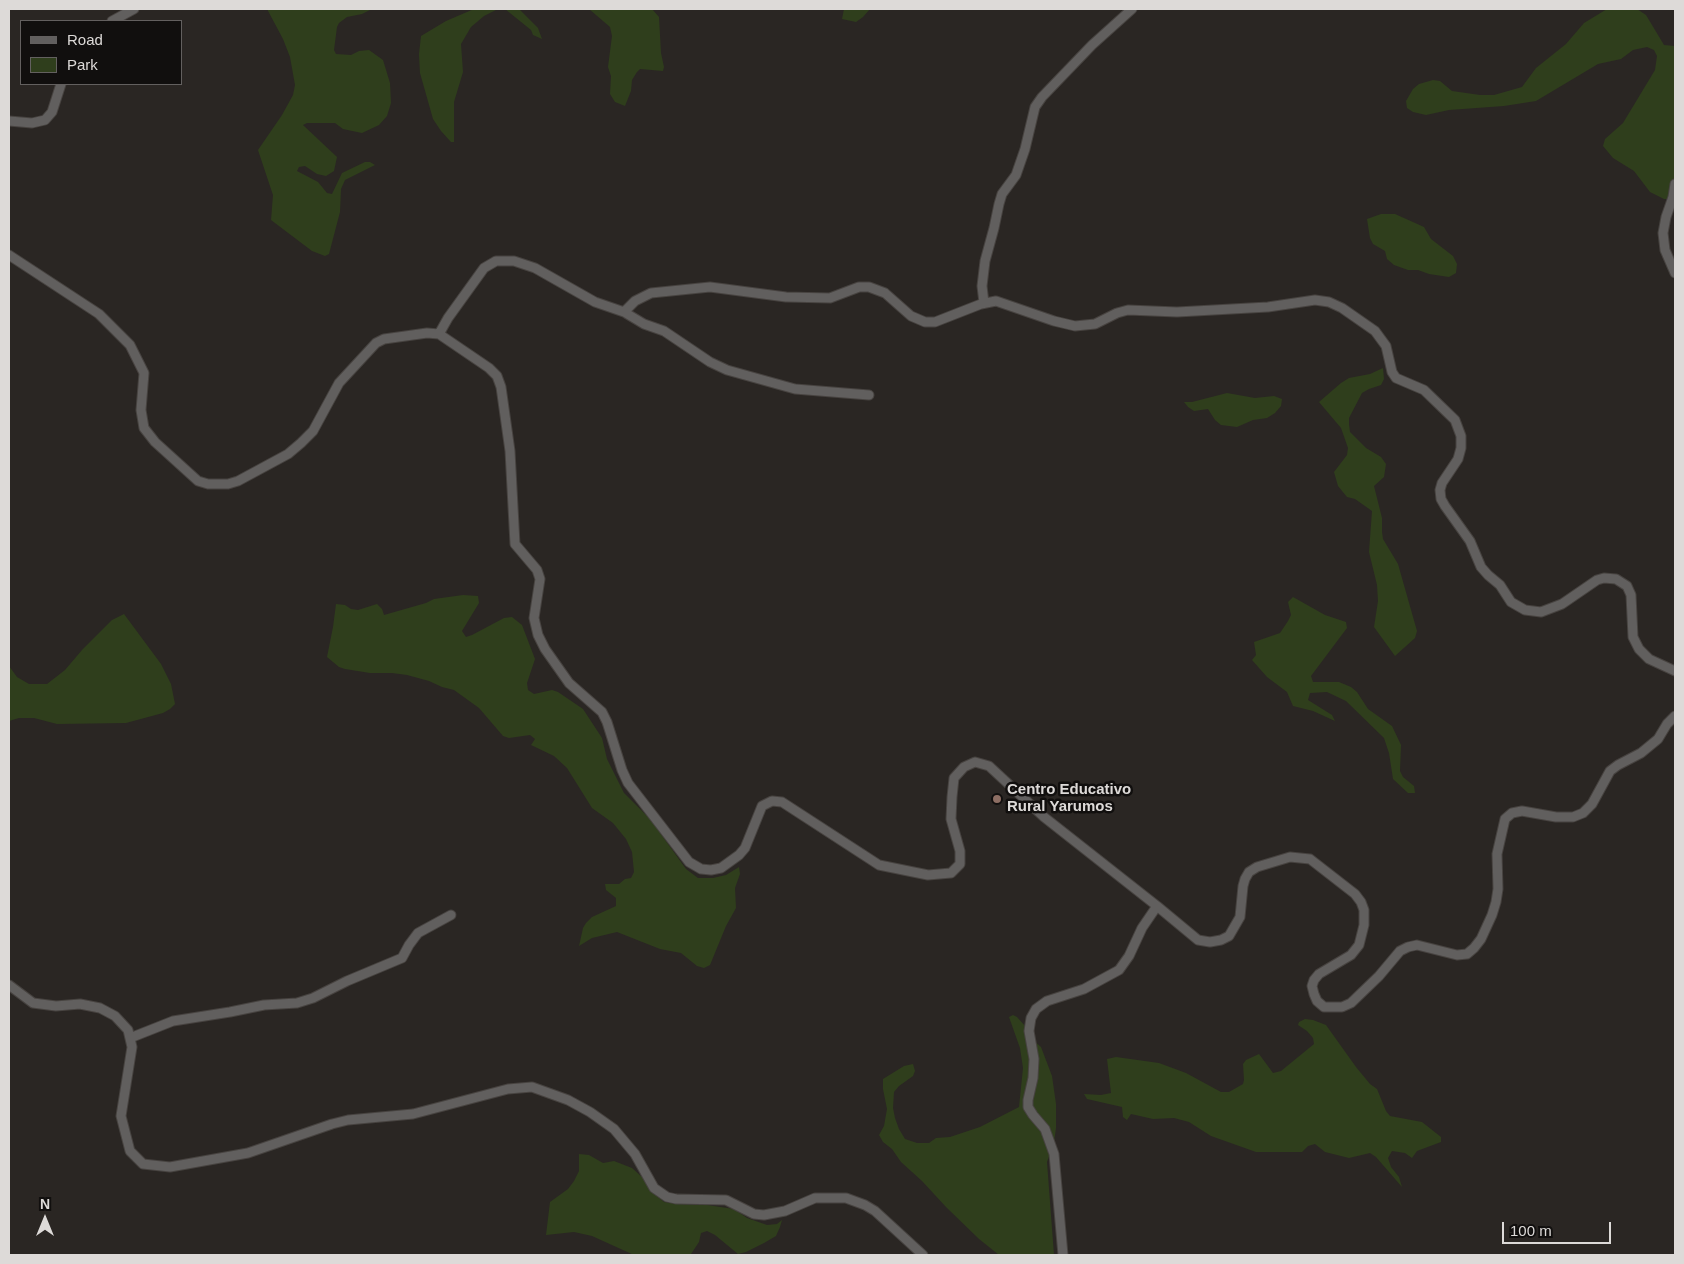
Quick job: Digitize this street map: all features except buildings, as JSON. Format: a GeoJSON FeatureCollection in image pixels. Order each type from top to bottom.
{"type":"FeatureCollection","features":[{"type":"Feature","properties":{"kind":"street"},"geometry":{"type":"LineString","coordinates":[[114,20],[134,9]]}},
{"type":"Feature","properties":{"kind":"street"},"geometry":{"type":"LineString","coordinates":[[984,303],[982,286],[985,261],[998,204],[1002,194],[1016,175],[1035,107],[1042,97],[1086,51],[1132,9]]}},
{"type":"Feature","properties":{"kind":"street"},"geometry":{"type":"LineString","coordinates":[[9,121],[32,123],[45,120],[52,112],[61,85]]}},
{"type":"Feature","properties":{"kind":"street"},"geometry":{"type":"LineString","coordinates":[[1675,184],[1663,233],[1665,250],[1675,273]]}},
{"type":"Feature","properties":{"kind":"street"},"geometry":{"type":"LineString","coordinates":[[9,255],[99,314],[130,345],[144,373],[141,410],[144,428],[155,442],[198,481],[208,484],[228,484],[238,481],[288,454],[302,443],[313,431],[339,382],[376,343],[392,336],[427,333],[439,334],[490,368],[497,376],[502,387],[510,451],[515,544],[537,570],[540,579],[534,618],[538,635],[545,649],[569,683],[602,712],[628,782],[689,862],[700,869],[711,870],[721,868],[739,855],[745,848],[762,806],[772,801],[788,805],[878,865],[928,875],[951,873],[960,864],[960,851],[951,819],[954,778],[964,767],[975,762],[989,766],[1003,776],[1044,817],[1198,940],[1210,942],[1229,936],[1240,917],[1243,886],[1250,872],[1257,867],[1290,857],[1310,859],[1355,894],[1364,910],[1364,925],[1358,945],[1351,956],[1319,974],[1312,986],[1317,1001],[1324,1007],[1342,1007],[1351,1003],[1379,976],[1400,951],[1417,945],[1457,956],[1467,954],[1474,948],[1481,939],[1496,902],[1498,889],[1497,854],[1505,819],[1512,813],[1522,811],[1556,817],[1573,817],[1583,813],[1592,804],[1610,771],[1641,753],[1658,739],[1667,724],[1675,716]]}},
{"type":"Feature","properties":{"kind":"street"},"geometry":{"type":"LineString","coordinates":[[439,334],[448,318],[480,273],[488,265],[500,261],[523,263],[595,302],[624,312],[644,324],[669,334],[710,362],[737,374],[794,388],[869,395]]}},
{"type":"Feature","properties":{"kind":"street"},"geometry":{"type":"LineString","coordinates":[[624,312],[636,301],[651,293],[710,287],[786,296],[830,298],[858,287],[869,287],[885,293],[911,316],[924,322],[936,322],[984,303],[1001,302],[1054,322],[1082,326],[1095,324],[1117,313],[1128,310],[1177,312],[1281,306],[1315,300],[1329,302],[1342,308],[1375,331],[1382,338],[1386,346],[1392,372],[1396,378],[1424,390],[1455,420],[1461,436],[1461,448],[1458,459],[1442,483],[1440,490],[1441,499],[1470,541],[1481,567],[1500,585],[1508,598],[1515,605],[1525,610],[1541,612],[1562,604],[1597,580],[1604,578],[1616,579],[1627,586],[1631,594],[1633,637],[1639,649],[1649,659],[1675,671]]}},
{"type":"Feature","properties":{"kind":"street"},"geometry":{"type":"LineString","coordinates":[[1063,1255],[1054,1154],[1045,1129],[1033,1116],[1028,1107],[1034,1059],[1029,1031],[1031,1018],[1036,1008],[1047,1001],[1084,988],[1119,970],[1129,956],[1142,928],[1157,906]]}},
{"type":"Feature","properties":{"kind":"street"},"geometry":{"type":"LineString","coordinates":[[130,1038],[173,1021],[264,1005],[296,1003],[313,998],[347,981],[402,958],[418,933],[451,915]]}},
{"type":"Feature","properties":{"kind":"street"},"geometry":{"type":"LineString","coordinates":[[9,985],[33,1002],[56,1006],[80,1004],[100,1008],[115,1016],[128,1030],[132,1047],[121,1116],[130,1151],[143,1164],[170,1167],[248,1153],[348,1120],[412,1114],[508,1089],[532,1087],[568,1100],[590,1112],[614,1129],[636,1154],[654,1188],[667,1198],[726,1200],[754,1214],[764,1215],[785,1211],[815,1198],[846,1198],[875,1211],[923,1255]]}},
{"type":"Feature","properties":{"kind":"green space"},"geometry":{"type":"Polygon","coordinates":[[[267,9],[372,9],[362,14],[347,17],[339,23],[334,50],[336,54],[351,55],[359,51],[369,50],[383,60],[390,83],[391,103],[387,116],[379,125],[362,133],[343,129],[335,123],[307,123],[303,125],[337,157],[334,171],[326,176],[317,174],[305,166],[299,167],[297,171],[318,182],[327,193],[332,194],[342,173],[365,162],[375,165],[345,180],[341,189],[340,212],[329,254],[325,256],[312,251],[271,220],[273,195],[258,150],[282,115],[293,95],[295,85],[290,57],[267,9]]]}},
{"type":"Feature","properties":{"kind":"green space"},"geometry":{"type":"Polygon","coordinates":[[[474,9],[498,9],[484,16],[471,27],[461,44],[463,72],[454,102],[454,142],[451,142],[433,119],[420,73],[419,54],[421,36],[446,21],[474,9]]]}},
{"type":"Feature","properties":{"kind":"green space"},"geometry":{"type":"Polygon","coordinates":[[[505,9],[519,9],[538,28],[542,39],[533,35],[531,30],[505,9]]]}},
{"type":"Feature","properties":{"kind":"green space"},"geometry":{"type":"Polygon","coordinates":[[[589,9],[652,9],[659,17],[663,71],[640,69],[632,80],[631,91],[625,106],[615,102],[610,94],[611,76],[608,67],[612,36],[610,27],[589,9]]]}},
{"type":"Feature","properties":{"kind":"green space"},"geometry":{"type":"Polygon","coordinates":[[[844,9],[870,9],[856,22],[842,19],[844,9]]]}},
{"type":"Feature","properties":{"kind":"green space"},"geometry":{"type":"Polygon","coordinates":[[[1607,9],[1637,9],[1646,15],[1664,45],[1675,46],[1675,199],[1664,199],[1650,192],[1634,171],[1613,158],[1603,146],[1605,139],[1623,123],[1655,70],[1657,56],[1654,50],[1647,47],[1633,50],[1621,59],[1598,64],[1536,101],[1504,106],[1449,110],[1426,115],[1413,112],[1407,108],[1406,101],[1413,89],[1419,84],[1433,80],[1440,81],[1452,91],[1480,95],[1494,95],[1522,87],[1536,68],[1566,44],[1584,23],[1607,9]]]}},
{"type":"Feature","properties":{"kind":"green space"},"geometry":{"type":"Polygon","coordinates":[[[1381,214],[1395,214],[1424,227],[1431,239],[1453,256],[1457,264],[1456,273],[1449,277],[1418,270],[1408,270],[1394,265],[1387,259],[1385,251],[1373,244],[1370,238],[1367,219],[1381,214]]]}},
{"type":"Feature","properties":{"kind":"green space"},"geometry":{"type":"Polygon","coordinates":[[[1383,368],[1384,379],[1381,385],[1362,393],[1349,418],[1349,424],[1350,432],[1366,448],[1381,457],[1386,464],[1384,477],[1374,486],[1382,518],[1383,539],[1398,564],[1417,631],[1415,638],[1395,656],[1374,627],[1378,601],[1377,585],[1369,552],[1372,511],[1355,499],[1347,497],[1338,486],[1334,472],[1347,455],[1348,448],[1341,428],[1319,402],[1349,378],[1370,374],[1383,368]]]}},
{"type":"Feature","properties":{"kind":"green space"},"geometry":{"type":"Polygon","coordinates":[[[1227,393],[1255,398],[1274,396],[1282,399],[1281,406],[1267,418],[1253,420],[1237,427],[1221,425],[1215,420],[1208,409],[1194,411],[1184,402],[1192,402],[1227,393]]]}},
{"type":"Feature","properties":{"kind":"green space"},"geometry":{"type":"Polygon","coordinates":[[[463,595],[478,596],[479,603],[462,631],[466,637],[504,618],[512,617],[522,625],[535,659],[527,683],[528,690],[534,694],[552,690],[558,692],[583,709],[602,738],[607,759],[624,793],[650,819],[686,869],[698,878],[713,878],[726,875],[739,867],[740,874],[735,888],[736,908],[726,926],[710,965],[704,968],[697,966],[681,953],[660,949],[617,932],[592,938],[579,946],[586,923],[592,917],[616,906],[616,898],[606,890],[605,884],[619,884],[625,879],[631,878],[634,872],[632,852],[626,839],[613,823],[592,808],[567,768],[554,756],[531,745],[535,739],[530,735],[509,738],[503,736],[479,708],[454,690],[407,675],[370,673],[345,669],[339,667],[327,657],[336,604],[358,610],[377,604],[382,609],[384,615],[434,599],[463,595]]]}},
{"type":"Feature","properties":{"kind":"green space"},"geometry":{"type":"Polygon","coordinates":[[[1293,597],[1325,615],[1346,622],[1347,628],[1311,676],[1313,682],[1339,682],[1351,687],[1357,692],[1368,709],[1392,726],[1401,745],[1400,771],[1403,777],[1414,786],[1415,793],[1408,793],[1393,779],[1389,753],[1384,738],[1346,701],[1327,692],[1310,693],[1308,700],[1332,715],[1335,721],[1313,711],[1293,706],[1287,692],[1267,677],[1252,660],[1256,655],[1254,642],[1280,633],[1288,621],[1291,615],[1288,602],[1293,597]]]}},
{"type":"Feature","properties":{"kind":"green space"},"geometry":{"type":"Polygon","coordinates":[[[124,614],[161,664],[171,684],[175,704],[170,709],[163,713],[126,723],[57,724],[34,718],[19,718],[9,721],[9,666],[17,677],[29,684],[47,684],[65,670],[112,620],[124,614]]]}},
{"type":"Feature","properties":{"kind":"green space"},"geometry":{"type":"Polygon","coordinates":[[[1013,1015],[1025,1026],[1026,1034],[1041,1047],[1052,1076],[1056,1104],[1056,1128],[1054,1142],[1047,1162],[1054,1255],[999,1255],[979,1239],[901,1162],[879,1135],[884,1126],[887,1109],[883,1079],[904,1066],[913,1064],[915,1071],[913,1076],[894,1092],[893,1108],[895,1118],[905,1139],[917,1143],[929,1143],[936,1138],[950,1137],[980,1127],[1019,1107],[1023,1068],[1020,1048],[1009,1017],[1013,1015]]]}},
{"type":"Feature","properties":{"kind":"green space"},"geometry":{"type":"Polygon","coordinates":[[[1305,1019],[1326,1025],[1356,1067],[1370,1084],[1377,1089],[1390,1116],[1422,1122],[1441,1137],[1441,1142],[1417,1151],[1412,1158],[1405,1153],[1392,1151],[1388,1158],[1391,1167],[1399,1177],[1402,1187],[1376,1157],[1370,1153],[1349,1158],[1325,1152],[1315,1144],[1308,1146],[1302,1152],[1256,1152],[1211,1136],[1189,1122],[1174,1118],[1153,1119],[1131,1114],[1127,1120],[1123,1117],[1122,1107],[1087,1099],[1084,1094],[1101,1095],[1111,1093],[1107,1059],[1116,1057],[1159,1063],[1186,1073],[1221,1092],[1229,1092],[1243,1084],[1243,1064],[1246,1060],[1259,1054],[1273,1073],[1281,1071],[1314,1044],[1313,1038],[1298,1025],[1299,1022],[1305,1019]]]}},
{"type":"Feature","properties":{"kind":"green space"},"geometry":{"type":"Polygon","coordinates":[[[579,1154],[589,1155],[603,1163],[614,1161],[632,1168],[642,1177],[653,1193],[664,1202],[734,1209],[747,1218],[767,1225],[777,1224],[782,1220],[780,1227],[776,1236],[746,1252],[738,1254],[715,1235],[707,1231],[701,1233],[699,1242],[691,1254],[686,1255],[634,1255],[592,1236],[574,1232],[546,1235],[550,1202],[568,1189],[574,1181],[579,1171],[579,1154]]]}},
{"type":"Feature","properties":{"kind":"place","name":"Centro Educativo Rural Yarumos"},"geometry":{"type":"Point","coordinates":[997,799]}}]}
